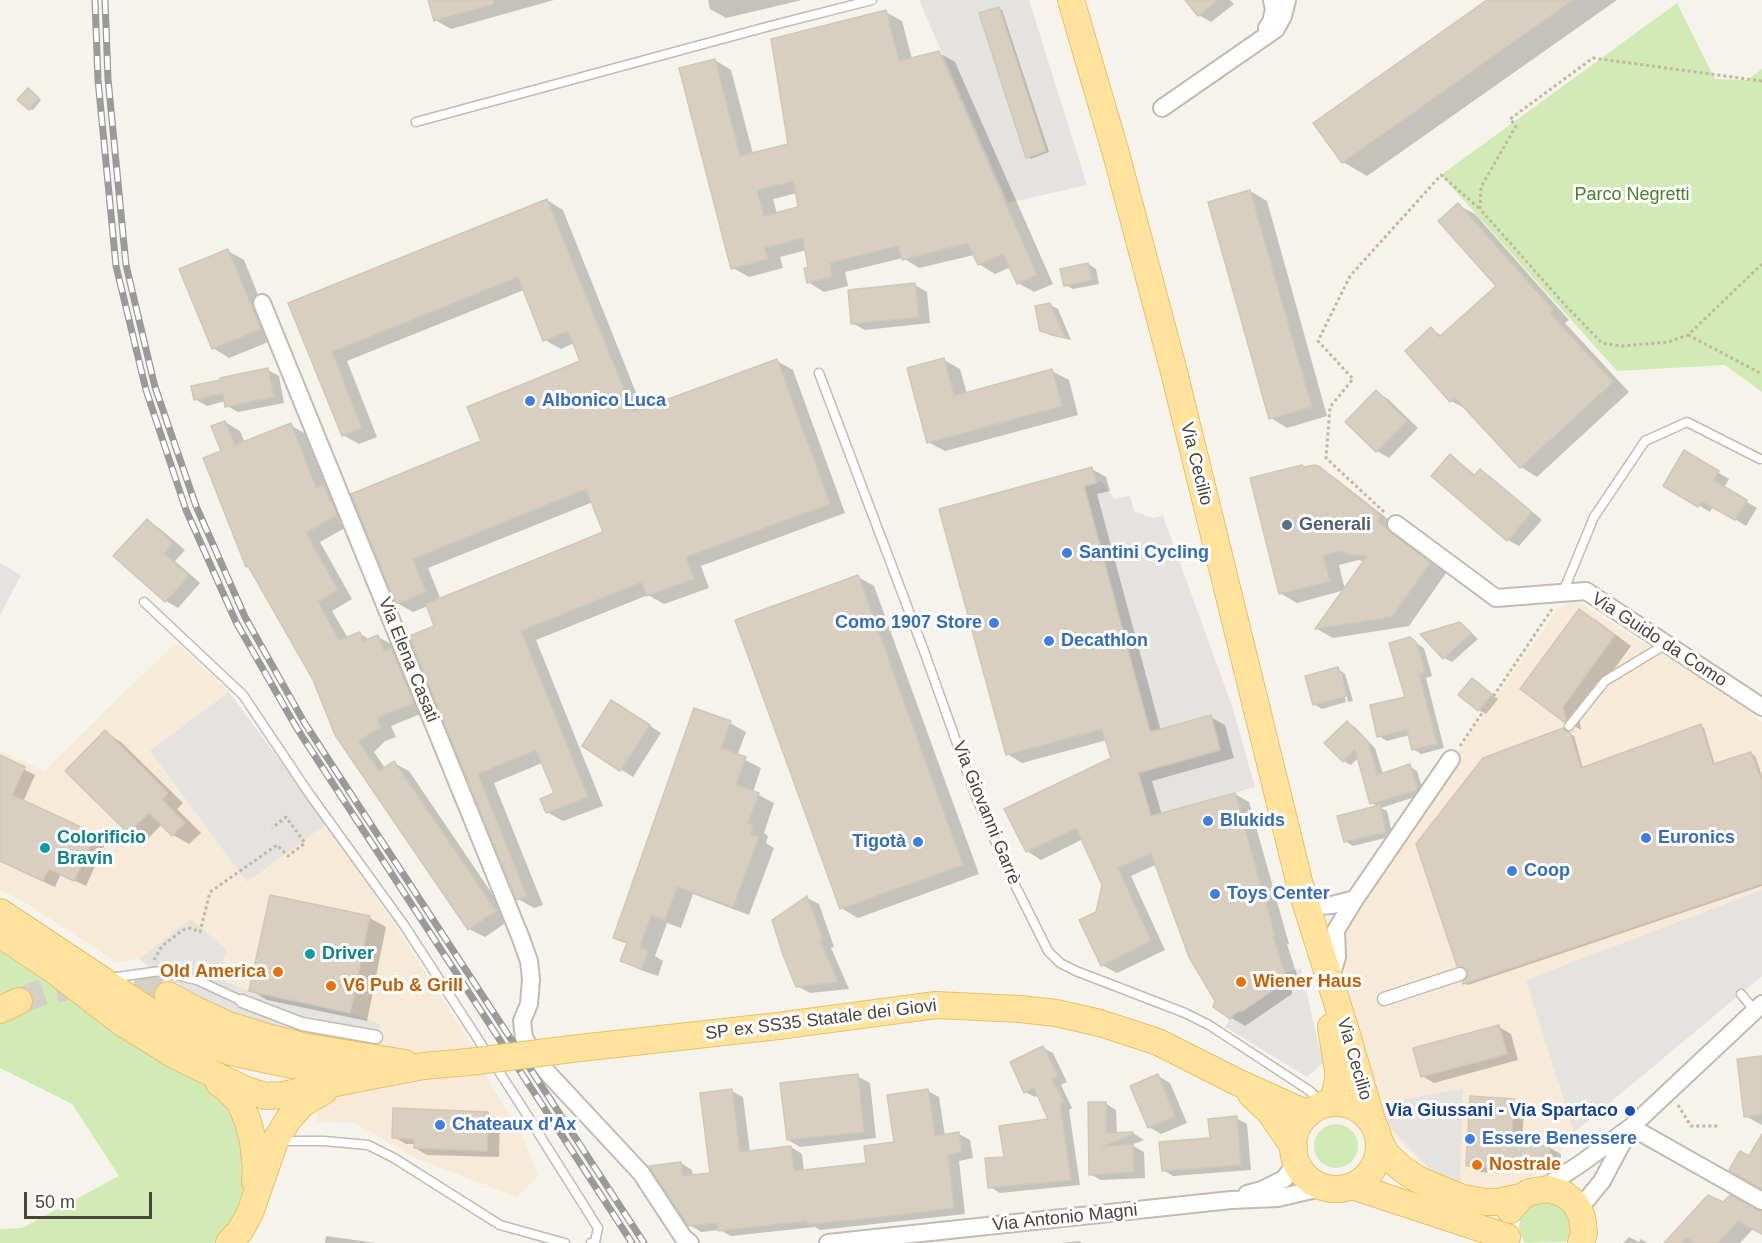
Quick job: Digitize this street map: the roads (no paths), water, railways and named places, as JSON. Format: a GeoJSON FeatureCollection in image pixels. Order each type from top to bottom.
{"type":"FeatureCollection","features":[{"type":"Feature","properties":{"kind":"main road","name":"Via Cecilio"},"geometry":{"type":"LineString","coordinates":[[1071,0],[1117,157],[1173,368],[1305,899],[1336,1056],[1338,1081],[1321,1107]]}},
{"type":"Feature","properties":{"kind":"main road","name":"Via Cecilio"},"geometry":{"type":"LineString","coordinates":[[1081,0],[1082,38]]}},
{"type":"Feature","properties":{"kind":"main road","name":"Via Cecilio"},"geometry":{"type":"LineString","coordinates":[[1305,899],[1376,1132]]}},
{"type":"Feature","properties":{"kind":"main road"},"geometry":{"type":"LineString","coordinates":[[0,912],[90,985],[121,1022],[227,1089],[240,1102],[253,1141],[256,1168],[255,1197]]}},
{"type":"Feature","properties":{"kind":"main road"},"geometry":{"type":"LineString","coordinates":[[0,934],[55,971],[90,985],[210,1045],[231,1052],[287,1064],[328,1069],[387,1053]]}},
{"type":"Feature","properties":{"kind":"main road"},"geometry":{"type":"LineString","coordinates":[[164,983],[194,1009],[228,1025],[307,1047],[387,1053]]}},
{"type":"Feature","properties":{"kind":"main road","name":"SP ex SS35 Statale dei Giovi"},"geometry":{"type":"LineString","coordinates":[[387,1053],[423,1066],[778,1026],[936,1005],[1020,1009],[1056,1013],[1100,1023],[1158,1042],[1238,1082],[1321,1107]]}},
{"type":"Feature","properties":{"kind":"main road"},"geometry":{"type":"LineString","coordinates":[[229,1243],[240,1231],[255,1197],[275,1141],[284,1095],[268,1074],[231,1052]]}},
{"type":"Feature","properties":{"kind":"main road"},"geometry":{"type":"LineString","coordinates":[[275,1141],[288,1120],[302,1104],[387,1053]]}},
{"type":"Feature","properties":{"kind":"main road"},"geometry":{"type":"LineString","coordinates":[[176,1056],[244,1089],[265,1096],[284,1095],[340,1082]]}},
{"type":"Feature","properties":{"kind":"main road","name":"SP ex SS35 Statale dei Giovi"},"geometry":{"type":"LineString","coordinates":[[1238,1082],[1269,1111],[1294,1152]]}},
{"type":"Feature","properties":{"kind":"main road"},"geometry":{"type":"LineString","coordinates":[[1376,1132],[1378,1155],[1373,1168],[1352,1186],[1325,1187],[1314,1182],[1304,1174],[1294,1152],[1296,1132],[1303,1119],[1321,1107],[1353,1106],[1364,1113],[1376,1132],[1386,1154],[1402,1169],[1419,1180],[1445,1191],[1486,1203],[1498,1203],[1531,1193],[1557,1191],[1564,1194],[1579,1209],[1584,1226],[1581,1243]]}},
{"type":"Feature","properties":{"kind":"main road"},"geometry":{"type":"LineString","coordinates":[[1352,1186],[1508,1240],[1507,1217],[1514,1203],[1531,1193]]}},
{"type":"Feature","properties":{"kind":"street"},"geometry":{"type":"LineString","coordinates":[[1257,43],[1271,22],[1274,9],[1272,0]]}},
{"type":"Feature","properties":{"kind":"street"},"geometry":{"type":"LineString","coordinates":[[1162,108],[1276,29],[1283,16],[1287,0]]}},
{"type":"Feature","properties":{"kind":"street","name":"Via Elena Casati"},"geometry":{"type":"LineString","coordinates":[[262,303],[529,961],[531,979],[529,1004],[522,1021],[524,1038],[546,1071],[641,1173],[683,1237],[690,1243]]}},
{"type":"Feature","properties":{"kind":"street","name":"Via Guido da Como"},"geometry":{"type":"LineString","coordinates":[[1396,524],[1496,598],[1586,591],[1762,707]]}},
{"type":"Feature","properties":{"kind":"street"},"geometry":{"type":"LineString","coordinates":[[1330,980],[1337,957],[1336,930],[1354,899],[1451,759]]}},
{"type":"Feature","properties":{"kind":"street"},"geometry":{"type":"LineString","coordinates":[[1305,899],[1332,905],[1354,899]]}},
{"type":"Feature","properties":{"kind":"street"},"geometry":{"type":"LineString","coordinates":[[1384,999],[1460,974]]}},
{"type":"Feature","properties":{"kind":"street"},"geometry":{"type":"LineString","coordinates":[[242,1001],[387,1053]]}},
{"type":"Feature","properties":{"kind":"street"},"geometry":{"type":"LineString","coordinates":[[1531,1193],[1583,1162],[1631,1127],[1758,1007]]}},
{"type":"Feature","properties":{"kind":"street"},"geometry":{"type":"LineString","coordinates":[[1631,1127],[1762,1201]]}},
{"type":"Feature","properties":{"kind":"street"},"geometry":{"type":"LineString","coordinates":[[1579,1209],[1602,1181],[1631,1127]]}},
{"type":"Feature","properties":{"kind":"street"},"geometry":{"type":"LineString","coordinates":[[1230,1200],[1262,1190],[1284,1179],[1291,1170],[1294,1152]]}},
{"type":"Feature","properties":{"kind":"street"},"geometry":{"type":"LineString","coordinates":[[1230,1200],[1278,1198],[1325,1187]]}},
{"type":"Feature","properties":{"kind":"street","name":"Via Antonio Magni"},"geometry":{"type":"LineString","coordinates":[[828,1243],[1230,1200]]}},
{"type":"Feature","properties":{"kind":"lane"},"geometry":{"type":"LineString","coordinates":[[416,122],[872,0]]}},
{"type":"Feature","properties":{"kind":"lane","name":"Via Giovanni Garrè"},"geometry":{"type":"LineString","coordinates":[[819,373],[924,651],[975,794],[1009,873],[1048,951],[1060,963],[1076,971],[1185,1013],[1209,1025],[1310,1091],[1321,1107]]}},
{"type":"Feature","properties":{"kind":"lane"},"geometry":{"type":"LineString","coordinates":[[1563,593],[1594,517],[1645,441],[1687,422],[1760,459]]}},
{"type":"Feature","properties":{"kind":"lane"},"geometry":{"type":"LineString","coordinates":[[144,602],[243,695],[308,792],[404,925],[598,1228],[595,1242],[591,1243]]}},
{"type":"Feature","properties":{"kind":"lane"},"geometry":{"type":"LineString","coordinates":[[1569,726],[1605,681],[1666,644]]}},
{"type":"Feature","properties":{"kind":"lane"},"geometry":{"type":"LineString","coordinates":[[90,985],[197,980],[242,1001]]}},
{"type":"Feature","properties":{"kind":"lane"},"geometry":{"type":"LineString","coordinates":[[1741,994],[1758,1007]]}},
{"type":"Feature","properties":{"kind":"lane"},"geometry":{"type":"LineString","coordinates":[[275,1141],[324,1141],[368,1145],[394,1158],[500,1225],[565,1243]]}},
{"type":"Feature","properties":{"kind":"tunnel"},"geometry":{"type":"LineString","coordinates":[[19,1001],[46,991],[80,985],[133,984],[153,988],[168,995]]}},
{"type":"Feature","properties":{"kind":"railway"},"geometry":{"type":"LineString","coordinates":[[95,0],[98,80],[116,266],[146,390],[186,510],[236,622],[296,727],[632,1243]]}},
{"type":"Feature","properties":{"kind":"railway"},"geometry":{"type":"LineString","coordinates":[[105,0],[108,79],[126,265],[155,387],[196,506],[245,617],[304,722],[644,1243]]}},
{"type":"Feature","properties":{"kind":"place","name":"Albonico Luca"},"geometry":{"type":"Point","coordinates":[530,401]}},
{"type":"Feature","properties":{"kind":"place","name":"Generali"},"geometry":{"type":"Point","coordinates":[1287,525]}},
{"type":"Feature","properties":{"kind":"place","name":"Santini Cycling"},"geometry":{"type":"Point","coordinates":[1067,553]}},
{"type":"Feature","properties":{"kind":"place","name":"Como 1907 Store"},"geometry":{"type":"Point","coordinates":[994,623]}},
{"type":"Feature","properties":{"kind":"place","name":"Decathlon"},"geometry":{"type":"Point","coordinates":[1049,641]}},
{"type":"Feature","properties":{"kind":"place","name":"Blukids"},"geometry":{"type":"Point","coordinates":[1208,821]}},
{"type":"Feature","properties":{"kind":"place","name":"Euronics"},"geometry":{"type":"Point","coordinates":[1646,838]}},
{"type":"Feature","properties":{"kind":"place","name":"Tigotà"},"geometry":{"type":"Point","coordinates":[918,842]}},
{"type":"Feature","properties":{"kind":"place","name":"Colorificio Bravin"},"geometry":{"type":"Point","coordinates":[45,848]}},
{"type":"Feature","properties":{"kind":"place","name":"Coop"},"geometry":{"type":"Point","coordinates":[1512,871]}},
{"type":"Feature","properties":{"kind":"place","name":"Toys Center"},"geometry":{"type":"Point","coordinates":[1215,894]}},
{"type":"Feature","properties":{"kind":"place","name":"Driver"},"geometry":{"type":"Point","coordinates":[310,954]}},
{"type":"Feature","properties":{"kind":"place","name":"Old America"},"geometry":{"type":"Point","coordinates":[278,972]}},
{"type":"Feature","properties":{"kind":"place","name":"Wiener Haus"},"geometry":{"type":"Point","coordinates":[1241,982]}},
{"type":"Feature","properties":{"kind":"place","name":"V6 Pub & Grill"},"geometry":{"type":"Point","coordinates":[331,986]}},
{"type":"Feature","properties":{"kind":"place","name":"Via Giussani - Via Spartaco"},"geometry":{"type":"Point","coordinates":[1630,1111]}},
{"type":"Feature","properties":{"kind":"place","name":"Chateaux d'Ax"},"geometry":{"type":"Point","coordinates":[440,1125]}},
{"type":"Feature","properties":{"kind":"place","name":"Essere Benessere"},"geometry":{"type":"Point","coordinates":[1470,1139]}},
{"type":"Feature","properties":{"kind":"place","name":"Nostrale"},"geometry":{"type":"Point","coordinates":[1477,1165]}},
{"type":"Feature","properties":{"kind":"park label","name":"Parco Negretti"},"geometry":{"type":"Point","coordinates":[1632,195]}}]}
